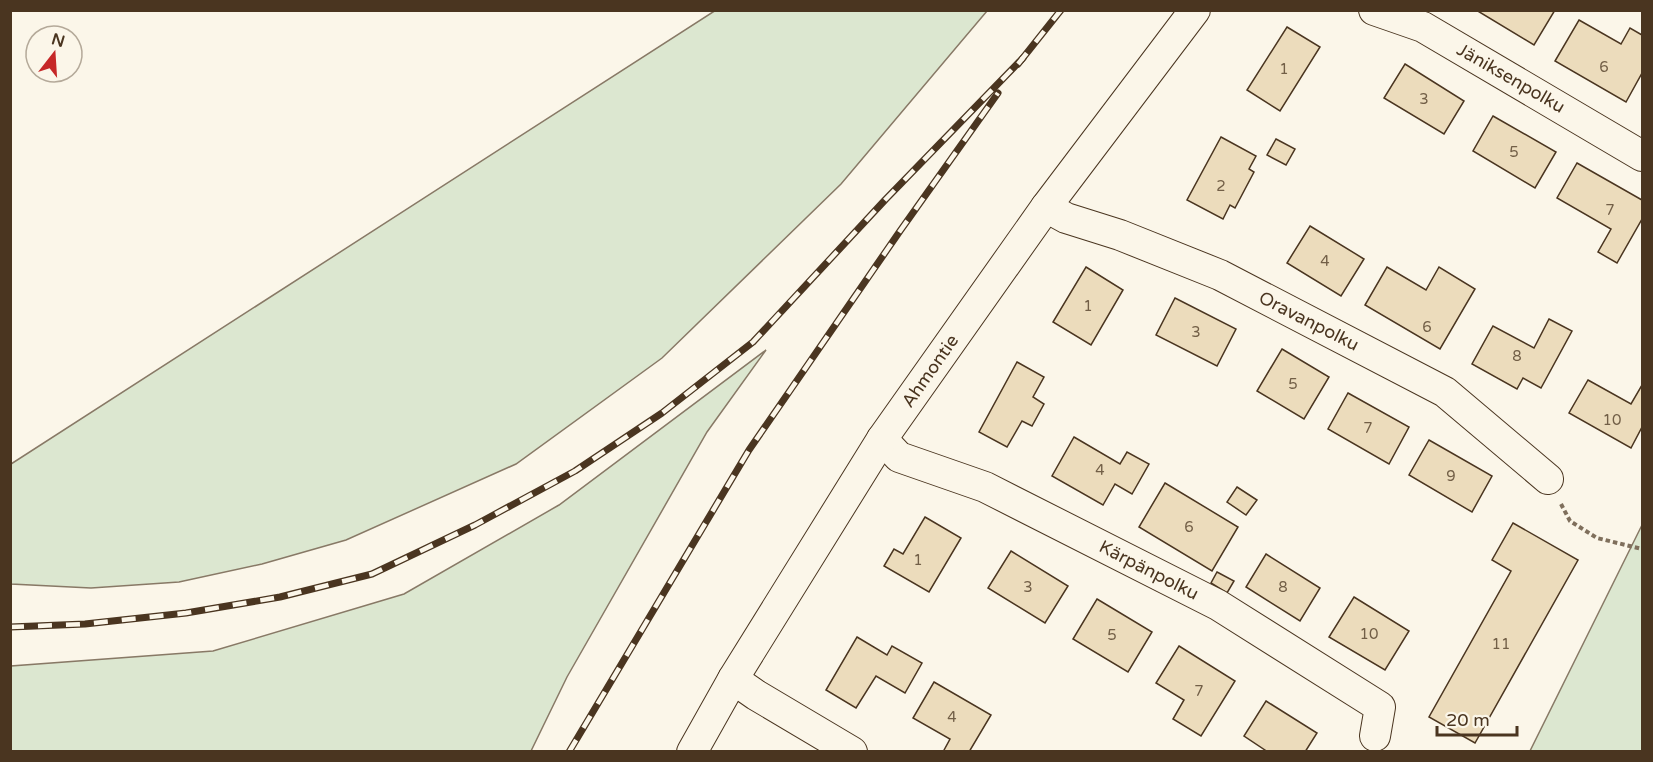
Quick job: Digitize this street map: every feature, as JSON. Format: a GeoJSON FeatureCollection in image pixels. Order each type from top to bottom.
{"type":"FeatureCollection","features":[{"type":"Feature","properties":{"kind":"street","name":"Ahmontie"},"geometry":{"type":"LineString","coordinates":[[692,752],[733,679],[882,439],[1046,207],[1195,10]]}},
{"type":"Feature","properties":{"kind":"street","name":"Jäniksenpolku"},"geometry":{"type":"LineString","coordinates":[[1374,10],[1423,27],[1642,156]]}},
{"type":"Feature","properties":{"kind":"street","name":"Oravanpolku"},"geometry":{"type":"LineString","coordinates":[[1046,207],[1066,218],[1120,235],[1220,275],[1445,392],[1548,479]]}},
{"type":"Feature","properties":{"kind":"street","name":"Kärpänpolku"},"geometry":{"type":"LineString","coordinates":[[882,439],[899,457],[985,487],[1218,605],[1380,707],[1375,736]]}},
{"type":"Feature","properties":{"kind":"street"},"geometry":{"type":"LineString","coordinates":[[733,679],[852,752]]}},
{"type":"Feature","properties":{"kind":"path"},"geometry":{"type":"LineString","coordinates":[[1548,479],[1570,521],[1597,538],[1642,549]]}},
{"type":"Feature","properties":{"kind":"green space"},"geometry":{"type":"Polygon","coordinates":[[[716,10],[987,11],[841,184],[662,358],[516,464],[346,540],[262,564],[179,582],[91,588],[11,584],[11,464],[716,10]]]}},
{"type":"Feature","properties":{"kind":"green space"},"geometry":{"type":"Polygon","coordinates":[[[766,350],[707,432],[567,677],[531,751],[11,751],[11,666],[213,651],[404,594],[559,505],[766,350]]]}},
{"type":"Feature","properties":{"kind":"green space"},"geometry":{"type":"Polygon","coordinates":[[[1642,525],[1642,751],[1530,751],[1642,525]]]}},
{"type":"Feature","properties":{"kind":"building"},"geometry":{"type":"Polygon","coordinates":[[[1476,10],[1555,10],[1534,45],[1476,10]]]}},
{"type":"Feature","properties":{"kind":"building"},"geometry":{"type":"Polygon","coordinates":[[[1579,20],[1621,44],[1630,28],[1642,35],[1642,73],[1626,102],[1555,61],[1579,20]]]}},
{"type":"Feature","properties":{"kind":"building"},"geometry":{"type":"Polygon","coordinates":[[[1287,27],[1320,47],[1280,111],[1247,90],[1287,27]]]}},
{"type":"Feature","properties":{"kind":"building"},"geometry":{"type":"Polygon","coordinates":[[[1405,64],[1464,101],[1444,134],[1384,98],[1405,64]]]}},
{"type":"Feature","properties":{"kind":"building"},"geometry":{"type":"Polygon","coordinates":[[[1493,116],[1556,152],[1535,188],[1473,151],[1493,116]]]}},
{"type":"Feature","properties":{"kind":"building"},"geometry":{"type":"Polygon","coordinates":[[[1221,137],[1256,156],[1249,169],[1254,172],[1235,208],[1230,205],[1223,219],[1187,200],[1221,137]]]}},
{"type":"Feature","properties":{"kind":"building"},"geometry":{"type":"Polygon","coordinates":[[[1276,139],[1295,149],[1286,165],[1267,155],[1276,139]]]}},
{"type":"Feature","properties":{"kind":"building"},"geometry":{"type":"Polygon","coordinates":[[[1577,163],[1642,200],[1642,219],[1617,263],[1598,252],[1611,229],[1557,198],[1577,163]]]}},
{"type":"Feature","properties":{"kind":"building"},"geometry":{"type":"Polygon","coordinates":[[[1310,226],[1364,259],[1341,296],[1287,263],[1310,226]]]}},
{"type":"Feature","properties":{"kind":"building"},"geometry":{"type":"Polygon","coordinates":[[[1086,267],[1123,290],[1091,345],[1053,322],[1086,267]]]}},
{"type":"Feature","properties":{"kind":"building"},"geometry":{"type":"Polygon","coordinates":[[[1387,267],[1426,290],[1439,267],[1475,289],[1440,349],[1365,305],[1387,267]]]}},
{"type":"Feature","properties":{"kind":"building"},"geometry":{"type":"Polygon","coordinates":[[[1175,298],[1236,329],[1217,366],[1156,335],[1175,298]]]}},
{"type":"Feature","properties":{"kind":"building"},"geometry":{"type":"Polygon","coordinates":[[[1549,319],[1572,331],[1541,388],[1523,378],[1517,389],[1472,364],[1493,326],[1534,348],[1549,319]]]}},
{"type":"Feature","properties":{"kind":"building"},"geometry":{"type":"Polygon","coordinates":[[[1282,349],[1329,377],[1304,419],[1257,391],[1282,349]]]}},
{"type":"Feature","properties":{"kind":"building"},"geometry":{"type":"Polygon","coordinates":[[[1017,362],[1044,377],[1033,397],[1044,404],[1032,426],[1022,421],[1007,447],[979,432],[1017,362]]]}},
{"type":"Feature","properties":{"kind":"building"},"geometry":{"type":"Polygon","coordinates":[[[1588,380],[1631,404],[1642,385],[1642,427],[1631,448],[1569,413],[1588,380]]]}},
{"type":"Feature","properties":{"kind":"building"},"geometry":{"type":"Polygon","coordinates":[[[1348,393],[1409,427],[1389,464],[1328,429],[1348,393]]]}},
{"type":"Feature","properties":{"kind":"building"},"geometry":{"type":"Polygon","coordinates":[[[1074,437],[1120,464],[1127,452],[1149,464],[1132,494],[1115,484],[1103,505],[1052,476],[1074,437]]]}},
{"type":"Feature","properties":{"kind":"building"},"geometry":{"type":"Polygon","coordinates":[[[1429,440],[1492,476],[1472,512],[1409,475],[1429,440]]]}},
{"type":"Feature","properties":{"kind":"building"},"geometry":{"type":"Polygon","coordinates":[[[1165,483],[1238,527],[1212,571],[1139,527],[1165,483]]]}},
{"type":"Feature","properties":{"kind":"building"},"geometry":{"type":"Polygon","coordinates":[[[1237,487],[1257,500],[1246,515],[1227,502],[1237,487]]]}},
{"type":"Feature","properties":{"kind":"building"},"geometry":{"type":"Polygon","coordinates":[[[925,517],[961,538],[929,592],[884,566],[894,549],[903,554],[925,517]]]}},
{"type":"Feature","properties":{"kind":"building"},"geometry":{"type":"Polygon","coordinates":[[[1513,523],[1578,560],[1475,743],[1429,717],[1511,571],[1492,560],[1513,523]]]}},
{"type":"Feature","properties":{"kind":"building"},"geometry":{"type":"Polygon","coordinates":[[[1011,551],[1068,586],[1045,623],[988,588],[1011,551]]]}},
{"type":"Feature","properties":{"kind":"building"},"geometry":{"type":"Polygon","coordinates":[[[1266,554],[1320,588],[1300,621],[1246,587],[1266,554]]]}},
{"type":"Feature","properties":{"kind":"building"},"geometry":{"type":"Polygon","coordinates":[[[1217,572],[1234,581],[1227,593],[1211,583],[1217,572]]]}},
{"type":"Feature","properties":{"kind":"building"},"geometry":{"type":"Polygon","coordinates":[[[1354,597],[1409,631],[1385,670],[1329,637],[1354,597]]]}},
{"type":"Feature","properties":{"kind":"building"},"geometry":{"type":"Polygon","coordinates":[[[1097,599],[1152,632],[1128,672],[1073,639],[1097,599]]]}},
{"type":"Feature","properties":{"kind":"building"},"geometry":{"type":"Polygon","coordinates":[[[857,637],[887,655],[892,646],[922,663],[905,693],[876,676],[856,708],[826,690],[857,637]]]}},
{"type":"Feature","properties":{"kind":"building"},"geometry":{"type":"Polygon","coordinates":[[[1179,646],[1235,681],[1201,736],[1173,719],[1184,700],[1156,683],[1179,646]]]}},
{"type":"Feature","properties":{"kind":"building"},"geometry":{"type":"Polygon","coordinates":[[[934,682],[991,715],[969,752],[943,752],[950,739],[913,718],[934,682]]]}},
{"type":"Feature","properties":{"kind":"building"},"geometry":{"type":"Polygon","coordinates":[[[1266,701],[1317,733],[1305,752],[1268,752],[1244,736],[1266,701]]]}},
{"type":"Feature","properties":{"kind":"railway"},"geometry":{"type":"LineString","coordinates":[[1018,64],[1061,10]]}},
{"type":"Feature","properties":{"kind":"railway"},"geometry":{"type":"LineString","coordinates":[[10,627],[85,624],[186,613],[280,597],[372,574],[475,525],[575,471],[662,413],[753,342],[885,200],[1023,58]]}},
{"type":"Feature","properties":{"kind":"railway"},"geometry":{"type":"LineString","coordinates":[[569,752],[749,450],[998,93]]}}]}
